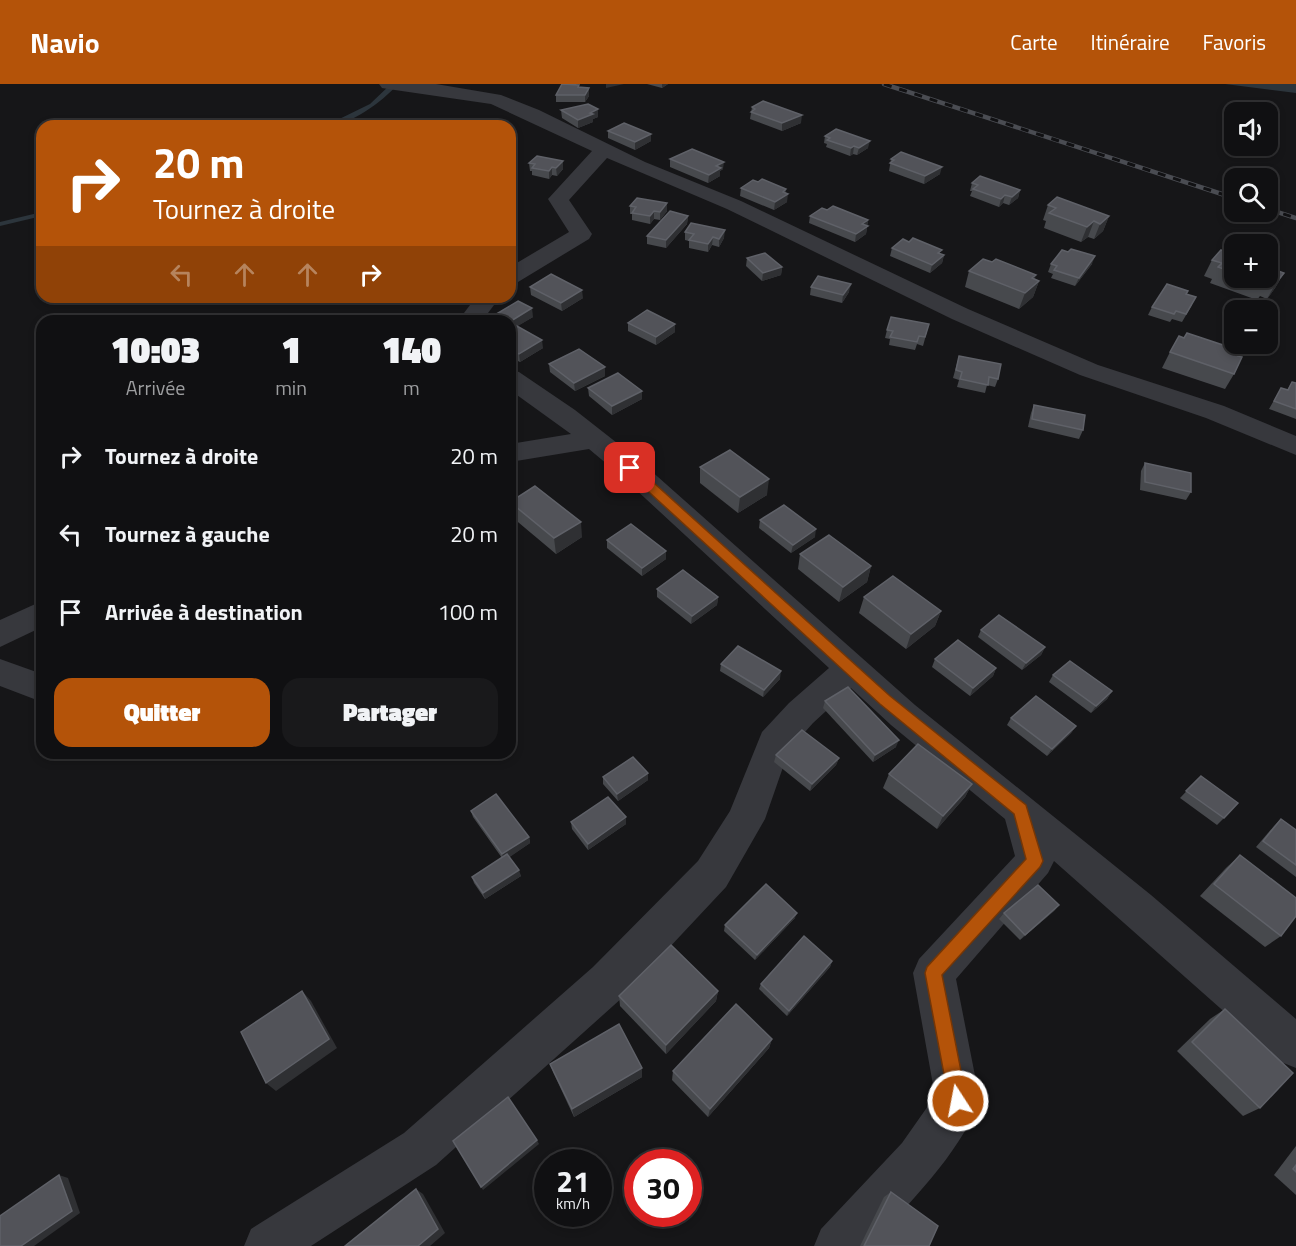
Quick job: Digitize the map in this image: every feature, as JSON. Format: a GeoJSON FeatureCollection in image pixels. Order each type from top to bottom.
{"type":"FeatureCollection","features":[{"type":"Feature","properties":{"kind":"street"},"geometry":{"type":"LineString","coordinates":[[388,84],[495,99],[532,114],[604,150],[734,205],[1024,342],[1089,370],[1215,412],[1296,446]]}},
{"type":"Feature","properties":{"kind":"street"},"geometry":{"type":"LineString","coordinates":[[516,273],[581,234],[558,199],[604,150]]}},
{"type":"Feature","properties":{"kind":"street"},"geometry":{"type":"LineString","coordinates":[[516,382],[566,416],[656,491],[850,669],[1021,810],[1296,1047]]}},
{"type":"Feature","properties":{"kind":"street"},"geometry":{"type":"LineString","coordinates":[[516,452],[594,439]]}},
{"type":"Feature","properties":{"kind":"street"},"geometry":{"type":"LineString","coordinates":[[0,634],[36,616]]}},
{"type":"Feature","properties":{"kind":"street"},"geometry":{"type":"LineString","coordinates":[[279,1242],[420,1149],[608,982],[712,874],[746,819],[774,742],[801,713],[850,669]]}},
{"type":"Feature","properties":{"kind":"street"},"geometry":{"type":"LineString","coordinates":[[0,672],[36,686]]}},
{"type":"Feature","properties":{"kind":"street"},"geometry":{"type":"LineString","coordinates":[[838,1246],[918,1159],[958,1101],[933,973],[1035,861],[1021,810]]}},
{"type":"Feature","properties":{"kind":"shaded area"},"geometry":{"type":"Polygon","coordinates":[[[1225,84],[1296,84],[1296,93],[1225,84]]]}},
{"type":"Feature","properties":{"kind":"building"},"geometry":{"type":"Polygon","coordinates":[[[562,84],[589,88],[585,95],[556,95],[562,84]]]}},
{"type":"Feature","properties":{"kind":"building"},"geometry":{"type":"Polygon","coordinates":[[[763,101],[802,115],[782,123],[751,112],[755,109],[752,107],[763,101]]]}},
{"type":"Feature","properties":{"kind":"building"},"geometry":{"type":"Polygon","coordinates":[[[588,104],[598,109],[590,113],[593,114],[578,120],[561,110],[588,104]]]}},
{"type":"Feature","properties":{"kind":"building"},"geometry":{"type":"Polygon","coordinates":[[[624,123],[651,134],[635,142],[608,131],[624,123]]]}},
{"type":"Feature","properties":{"kind":"building"},"geometry":{"type":"Polygon","coordinates":[[[836,129],[870,141],[859,148],[854,146],[851,148],[827,140],[830,138],[825,136],[836,129]]]}},
{"type":"Feature","properties":{"kind":"building"},"geometry":{"type":"Polygon","coordinates":[[[692,149],[724,162],[716,166],[721,168],[709,175],[670,159],[692,149]]]}},
{"type":"Feature","properties":{"kind":"building"},"geometry":{"type":"Polygon","coordinates":[[[901,152],[942,167],[925,176],[890,163],[894,160],[891,159],[901,152]]]}},
{"type":"Feature","properties":{"kind":"building"},"geometry":{"type":"Polygon","coordinates":[[[537,156],[563,161],[549,171],[532,168],[535,164],[529,163],[537,156]]]}},
{"type":"Feature","properties":{"kind":"building"},"geometry":{"type":"Polygon","coordinates":[[[980,176],[1020,190],[1012,197],[1005,195],[1001,199],[973,189],[978,185],[972,183],[980,176]]]}},
{"type":"Feature","properties":{"kind":"building"},"geometry":{"type":"Polygon","coordinates":[[[762,179],[786,189],[783,192],[788,194],[775,202],[741,188],[753,180],[758,182],[762,179]]]}},
{"type":"Feature","properties":{"kind":"building"},"geometry":{"type":"Polygon","coordinates":[[[1057,197],[1109,216],[1100,224],[1094,221],[1087,227],[1049,213],[1056,208],[1048,205],[1057,197]]]}},
{"type":"Feature","properties":{"kind":"building"},"geometry":{"type":"Polygon","coordinates":[[[637,198],[667,203],[660,212],[654,211],[650,216],[632,213],[636,207],[630,206],[637,198]]]}},
{"type":"Feature","properties":{"kind":"building"},"geometry":{"type":"Polygon","coordinates":[[[833,206],[868,220],[862,224],[868,226],[856,234],[810,216],[822,208],[827,210],[833,206]]]}},
{"type":"Feature","properties":{"kind":"building"},"geometry":{"type":"Polygon","coordinates":[[[670,211],[688,216],[666,240],[647,236],[670,211]]]}},
{"type":"Feature","properties":{"kind":"building"},"geometry":{"type":"Polygon","coordinates":[[[691,223],[725,230],[719,239],[713,237],[708,244],[689,240],[694,234],[685,232],[691,223]]]}},
{"type":"Feature","properties":{"kind":"building"},"geometry":{"type":"Polygon","coordinates":[[[913,238],[942,250],[938,253],[944,255],[932,265],[892,248],[903,239],[909,242],[913,238]]]}},
{"type":"Feature","properties":{"kind":"building"},"geometry":{"type":"Polygon","coordinates":[[[1071,249],[1095,256],[1079,278],[1054,270],[1057,266],[1051,264],[1062,250],[1068,252],[1071,249]]]}},
{"type":"Feature","properties":{"kind":"building"},"geometry":{"type":"Polygon","coordinates":[[[1221,250],[1224,251],[1224,269],[1218,267],[1222,263],[1212,260],[1221,250]]]}},
{"type":"Feature","properties":{"kind":"building"},"geometry":{"type":"Polygon","coordinates":[[[765,253],[782,267],[763,273],[747,258],[765,253]]]}},
{"type":"Feature","properties":{"kind":"building"},"geometry":{"type":"Polygon","coordinates":[[[983,259],[992,262],[996,259],[1036,275],[1032,278],[1039,281],[1025,293],[969,271],[983,259]]]}},
{"type":"Feature","properties":{"kind":"building"},"geometry":{"type":"Polygon","coordinates":[[[1278,271],[1284,273],[1278,280],[1278,271]]]}},
{"type":"Feature","properties":{"kind":"building"},"geometry":{"type":"Polygon","coordinates":[[[551,274],[582,290],[561,303],[530,287],[551,274]]]}},
{"type":"Feature","properties":{"kind":"building"},"geometry":{"type":"Polygon","coordinates":[[[818,276],[851,284],[843,295],[811,287],[818,276]]]}},
{"type":"Feature","properties":{"kind":"building"},"geometry":{"type":"Polygon","coordinates":[[[1167,284],[1188,291],[1186,294],[1196,297],[1186,314],[1176,311],[1174,314],[1152,307],[1167,284]]]}},
{"type":"Feature","properties":{"kind":"building"},"geometry":{"type":"Polygon","coordinates":[[[518,301],[532,308],[516,318],[516,315],[498,313],[516,303],[518,301]]]}},
{"type":"Feature","properties":{"kind":"building"},"geometry":{"type":"Polygon","coordinates":[[[647,310],[675,324],[656,337],[628,323],[647,310]]]}},
{"type":"Feature","properties":{"kind":"building"},"geometry":{"type":"Polygon","coordinates":[[[891,317],[929,324],[925,337],[919,336],[917,342],[890,337],[893,331],[887,330],[891,317]]]}},
{"type":"Feature","properties":{"kind":"building"},"geometry":{"type":"Polygon","coordinates":[[[516,326],[542,340],[519,354],[516,352],[516,326]]]}},
{"type":"Feature","properties":{"kind":"building"},"geometry":{"type":"Polygon","coordinates":[[[1187,333],[1224,345],[1224,354],[1239,354],[1238,356],[1242,357],[1234,374],[1170,352],[1179,336],[1184,338],[1187,333]]]}},
{"type":"Feature","properties":{"kind":"building"},"geometry":{"type":"Polygon","coordinates":[[[579,349],[605,367],[574,383],[549,364],[579,349]]]}},
{"type":"Feature","properties":{"kind":"building"},"geometry":{"type":"Polygon","coordinates":[[[959,356],[1001,364],[998,379],[989,377],[988,385],[960,379],[962,372],[956,370],[959,356]]]}},
{"type":"Feature","properties":{"kind":"building"},"geometry":{"type":"Polygon","coordinates":[[[618,373],[642,391],[612,406],[588,388],[618,373]]]}},
{"type":"Feature","properties":{"kind":"building"},"geometry":{"type":"Polygon","coordinates":[[[1292,382],[1296,383],[1296,409],[1274,401],[1281,388],[1288,390],[1292,382]]]}},
{"type":"Feature","properties":{"kind":"building"},"geometry":{"type":"Polygon","coordinates":[[[1034,405],[1085,415],[1083,430],[1032,419],[1034,405]]]}},
{"type":"Feature","properties":{"kind":"building"},"geometry":{"type":"Polygon","coordinates":[[[730,450],[769,479],[740,497],[700,467],[730,450]]]}},
{"type":"Feature","properties":{"kind":"building"},"geometry":{"type":"Polygon","coordinates":[[[1145,463],[1191,473],[1191,492],[1145,482],[1145,463]]]}},
{"type":"Feature","properties":{"kind":"building"},"geometry":{"type":"Polygon","coordinates":[[[535,486],[581,522],[554,538],[516,507],[516,498],[535,486]]]}},
{"type":"Feature","properties":{"kind":"building"},"geometry":{"type":"Polygon","coordinates":[[[784,505],[816,529],[793,545],[760,520],[784,505]]]}},
{"type":"Feature","properties":{"kind":"building"},"geometry":{"type":"Polygon","coordinates":[[[631,524],[666,551],[642,568],[607,540],[631,524]]]}},
{"type":"Feature","properties":{"kind":"building"},"geometry":{"type":"Polygon","coordinates":[[[829,535],[871,566],[843,587],[800,554],[829,535]]]}},
{"type":"Feature","properties":{"kind":"building"},"geometry":{"type":"Polygon","coordinates":[[[683,570],[718,597],[692,616],[657,589],[683,570]]]}},
{"type":"Feature","properties":{"kind":"building"},"geometry":{"type":"Polygon","coordinates":[[[893,576],[941,611],[911,634],[864,597],[893,576]]]}},
{"type":"Feature","properties":{"kind":"building"},"geometry":{"type":"Polygon","coordinates":[[[999,615],[1045,647],[1026,663],[981,630],[999,615]]]}},
{"type":"Feature","properties":{"kind":"building"},"geometry":{"type":"Polygon","coordinates":[[[958,640],[996,668],[973,688],[935,659],[958,640]]]}},
{"type":"Feature","properties":{"kind":"building"},"geometry":{"type":"Polygon","coordinates":[[[738,646],[781,671],[764,690],[721,664],[738,646]]]}},
{"type":"Feature","properties":{"kind":"building"},"geometry":{"type":"Polygon","coordinates":[[[1070,661],[1112,691],[1096,706],[1053,675],[1070,661]]]}},
{"type":"Feature","properties":{"kind":"building"},"geometry":{"type":"Polygon","coordinates":[[[848,687],[899,740],[875,755],[825,701],[848,687]]]}},
{"type":"Feature","properties":{"kind":"building"},"geometry":{"type":"Polygon","coordinates":[[[1036,696],[1076,726],[1052,749],[1011,718],[1036,696]]]}},
{"type":"Feature","properties":{"kind":"building"},"geometry":{"type":"Polygon","coordinates":[[[802,730],[839,758],[812,784],[776,755],[802,730]]]}},
{"type":"Feature","properties":{"kind":"building"},"geometry":{"type":"Polygon","coordinates":[[[918,744],[972,784],[943,816],[889,774],[918,744]]]}},
{"type":"Feature","properties":{"kind":"building"},"geometry":{"type":"Polygon","coordinates":[[[633,757],[648,773],[617,794],[603,777],[633,757]]]}},
{"type":"Feature","properties":{"kind":"building"},"geometry":{"type":"Polygon","coordinates":[[[1201,776],[1238,803],[1224,818],[1186,791],[1201,776]]]}},
{"type":"Feature","properties":{"kind":"building"},"geometry":{"type":"Polygon","coordinates":[[[496,794],[529,837],[502,854],[471,811],[496,794]]]}},
{"type":"Feature","properties":{"kind":"building"},"geometry":{"type":"Polygon","coordinates":[[[608,797],[626,817],[588,844],[571,822],[608,797]]]}},
{"type":"Feature","properties":{"kind":"building"},"geometry":{"type":"Polygon","coordinates":[[[1281,819],[1296,830],[1296,865],[1263,841],[1281,819]]]}},
{"type":"Feature","properties":{"kind":"building"},"geometry":{"type":"Polygon","coordinates":[[[507,854],[519,870],[483,893],[472,877],[507,854]]]}},
{"type":"Feature","properties":{"kind":"building"},"geometry":{"type":"Polygon","coordinates":[[[1240,855],[1296,898],[1296,916],[1281,936],[1214,884],[1240,855]]]}},
{"type":"Feature","properties":{"kind":"building"},"geometry":{"type":"Polygon","coordinates":[[[766,884],[797,913],[757,955],[725,925],[766,884]]]}},
{"type":"Feature","properties":{"kind":"building"},"geometry":{"type":"Polygon","coordinates":[[[1038,885],[1059,905],[1025,935],[1004,913],[1038,885]]]}},
{"type":"Feature","properties":{"kind":"building"},"geometry":{"type":"Polygon","coordinates":[[[804,936],[832,961],[789,1011],[761,984],[804,936]]]}},
{"type":"Feature","properties":{"kind":"building"},"geometry":{"type":"Polygon","coordinates":[[[671,945],[718,991],[666,1045],[619,996],[671,945]]]}},
{"type":"Feature","properties":{"kind":"building"},"geometry":{"type":"Polygon","coordinates":[[[302,991],[329,1039],[266,1083],[241,1032],[302,991]]]}},
{"type":"Feature","properties":{"kind":"building"},"geometry":{"type":"Polygon","coordinates":[[[736,1004],[772,1039],[710,1109],[673,1071],[736,1004]]]}},
{"type":"Feature","properties":{"kind":"building"},"geometry":{"type":"Polygon","coordinates":[[[1225,1009],[1293,1073],[1260,1108],[1192,1042],[1225,1009]]]}},
{"type":"Feature","properties":{"kind":"building"},"geometry":{"type":"Polygon","coordinates":[[[619,1024],[642,1068],[572,1109],[550,1064],[619,1024]]]}},
{"type":"Feature","properties":{"kind":"building"},"geometry":{"type":"Polygon","coordinates":[[[508,1097],[537,1140],[481,1187],[453,1141],[508,1097]]]}},
{"type":"Feature","properties":{"kind":"building"},"geometry":{"type":"Polygon","coordinates":[[[59,1175],[72,1211],[21,1246],[0,1246],[0,1216],[59,1175]]]}},
{"type":"Feature","properties":{"kind":"building"},"geometry":{"type":"Polygon","coordinates":[[[416,1189],[438,1229],[418,1246],[345,1246],[416,1189]]]}},
{"type":"Feature","properties":{"kind":"building"},"geometry":{"type":"Polygon","coordinates":[[[891,1192],[938,1226],[929,1246],[864,1246],[891,1192]]]}},
{"type":"Feature","properties":{"kind":"waterway"},"geometry":{"type":"LineString","coordinates":[[341,120],[372,105],[395,84]]}},
{"type":"Feature","properties":{"kind":"waterway"},"geometry":{"type":"LineString","coordinates":[[0,224],[36,215]]}},
{"type":"Feature","properties":{"kind":"railway"},"geometry":{"type":"LineString","coordinates":[[884,84],[1224,195]]}},
{"type":"Feature","properties":{"kind":"railway"},"geometry":{"type":"LineString","coordinates":[[1278,212],[1296,218]]}},
{"type":"Feature","properties":{"kind":"route"},"geometry":{"type":"LineString","coordinates":[[630,468],[885,700],[1021,810],[1035,861],[933,973],[958,1101]]}}]}
